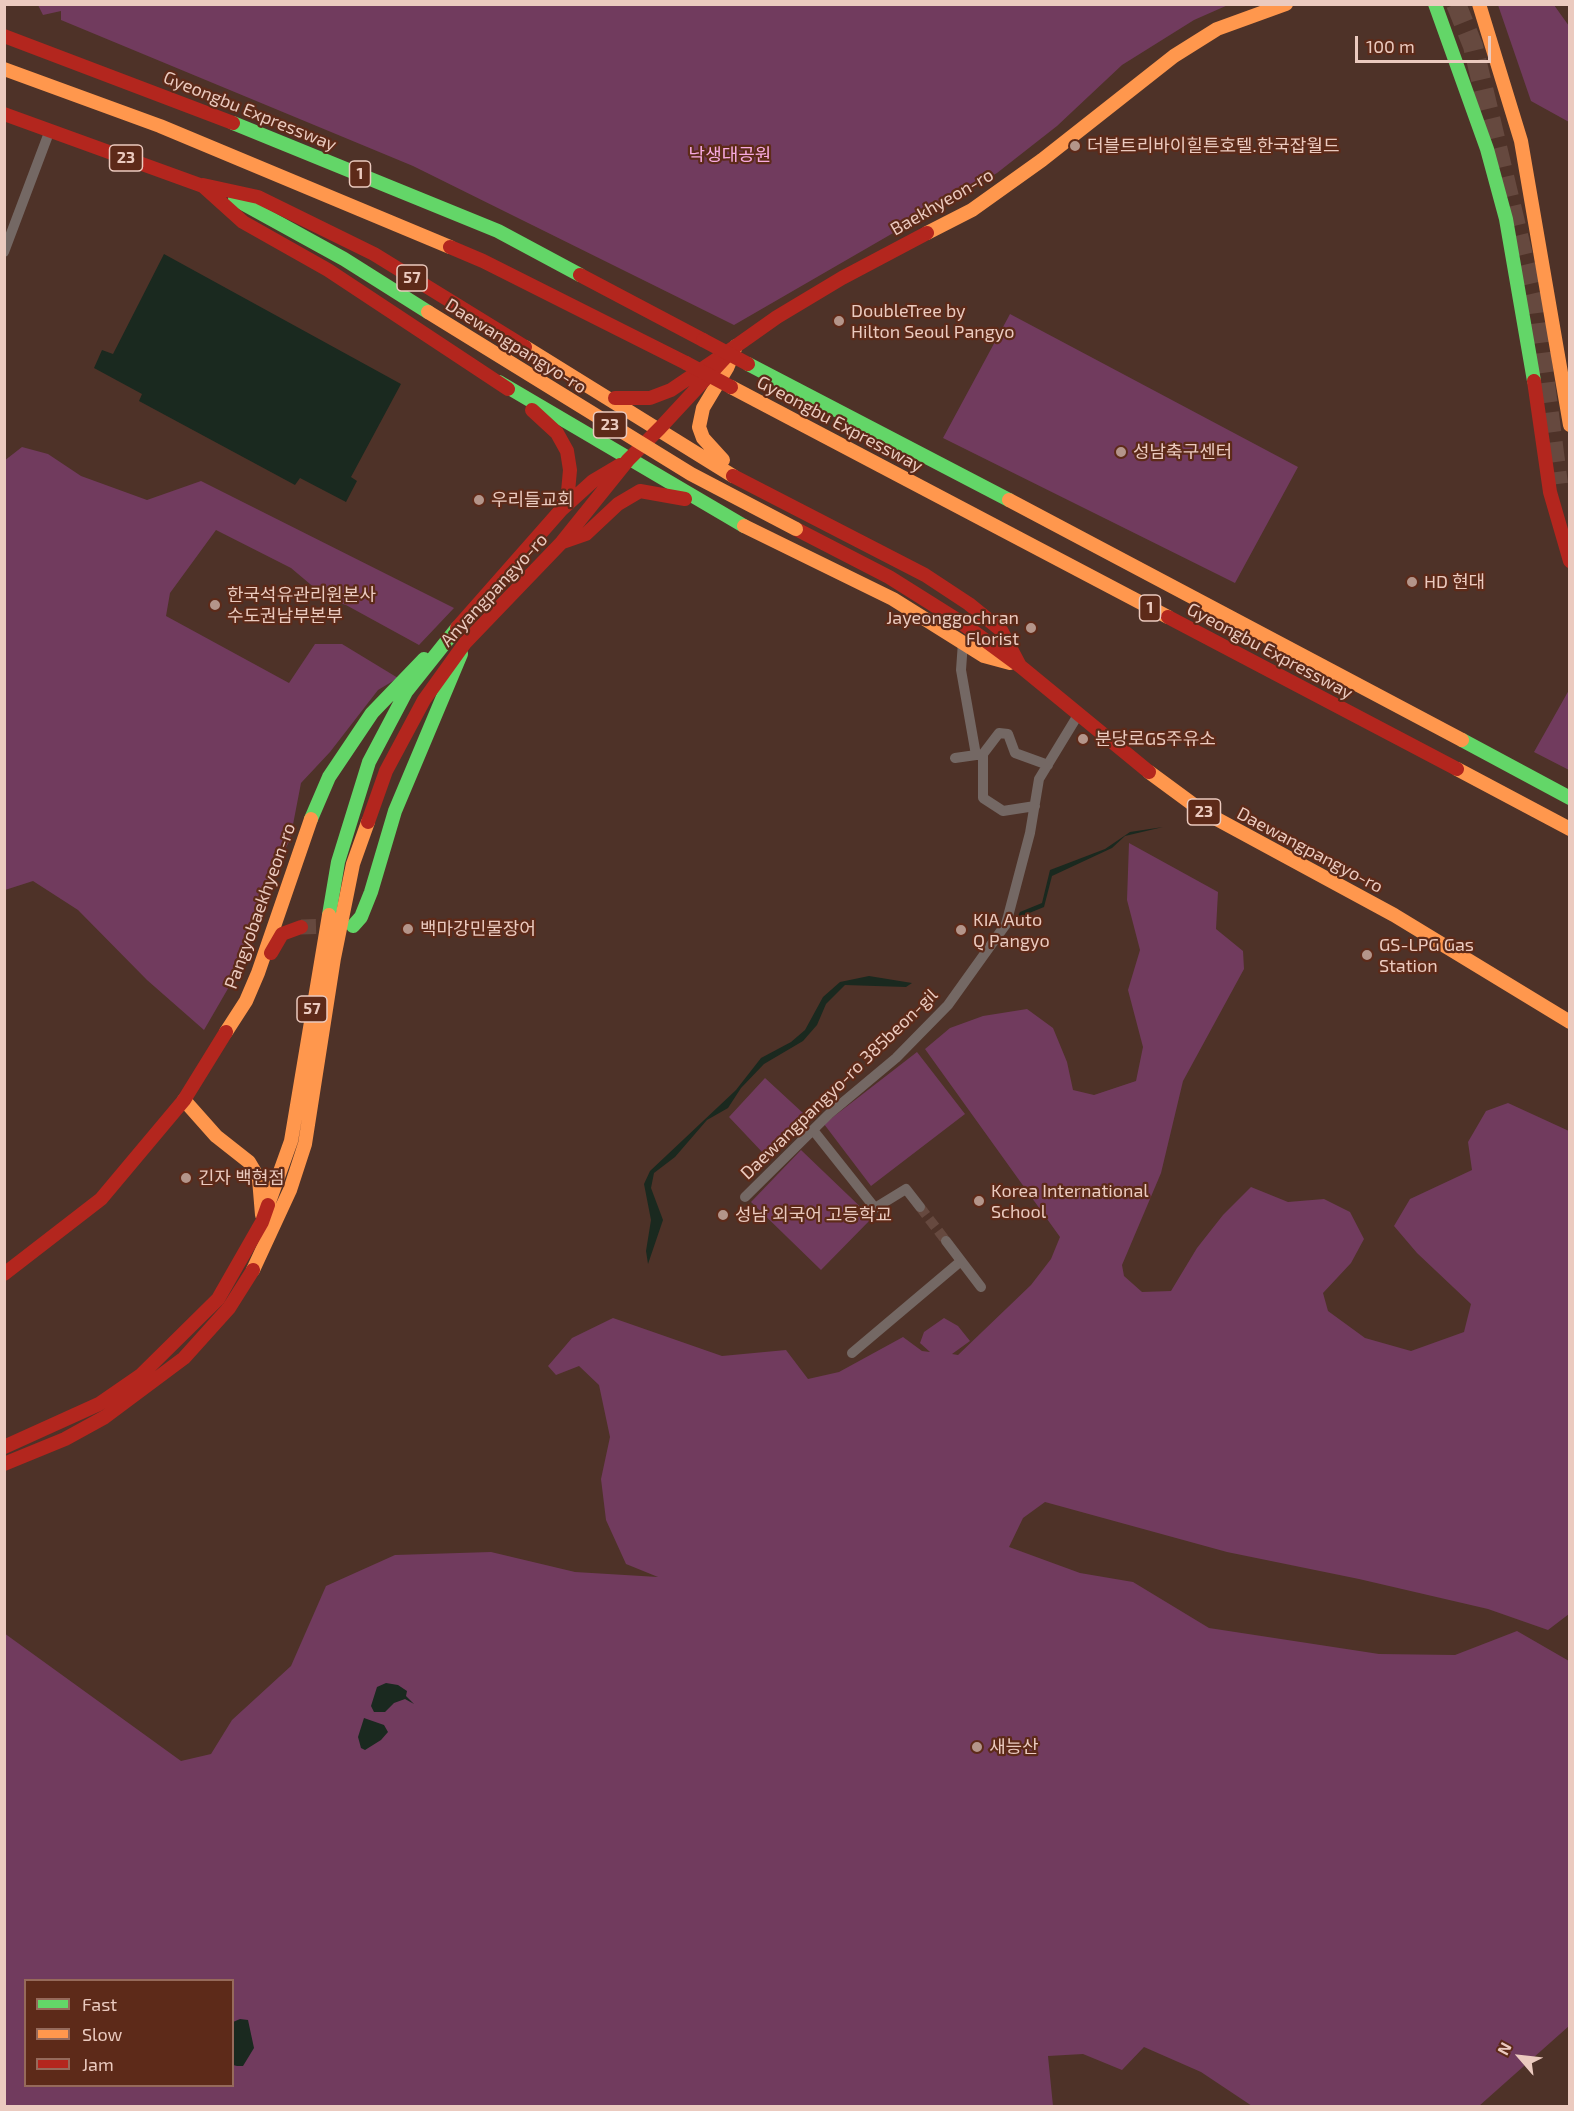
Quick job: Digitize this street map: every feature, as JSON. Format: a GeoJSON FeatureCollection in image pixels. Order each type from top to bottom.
{"type":"FeatureCollection","features":[{"type":"Feature","properties":{"kind":"main road","name":"Baekhyeon-ro"},"geometry":{"type":"LineString","coordinates":[[660,428],[736,346],[801,301],[972,210],[1042,160],[1091,119],[1174,56],[1217,29],[1286,4]]}},
{"type":"Feature","properties":{"kind":"main road"},"geometry":{"type":"LineString","coordinates":[[1435,4],[1487,149],[1506,219],[1523,306],[1550,492],[1569,561]]}},
{"type":"Feature","properties":{"kind":"main road"},"geometry":{"type":"LineString","coordinates":[[1479,4],[1521,141],[1569,425]]}},
{"type":"Feature","properties":{"kind":"main road","name":"Gyeongbu Expressway"},"geometry":{"type":"LineString","coordinates":[[4,36],[404,191],[498,231],[1204,602],[1569,798]]}},
{"type":"Feature","properties":{"kind":"main road","name":"Gyeongbu Expressway"},"geometry":{"type":"LineString","coordinates":[[4,69],[160,126],[483,261],[686,363],[1569,830]]}},
{"type":"Feature","properties":{"kind":"main road","name":"Daewangpangyo-ro"},"geometry":{"type":"LineString","coordinates":[[4,114],[203,185],[275,220],[691,474],[916,592],[1020,666],[1162,783],[1202,811],[1394,915],[1569,1022]]}},
{"type":"Feature","properties":{"kind":"main road","name":"57"},"geometry":{"type":"LineString","coordinates":[[203,185],[243,222],[328,270],[499,382],[557,433],[567,451],[570,470],[568,492],[561,510]]}},
{"type":"Feature","properties":{"kind":"main road","name":"57"},"geometry":{"type":"LineString","coordinates":[[203,185],[258,197],[374,254],[459,308],[609,397]]}},
{"type":"Feature","properties":{"kind":"main road"},"geometry":{"type":"LineString","coordinates":[[609,397],[650,398],[692,378],[736,346]]}},
{"type":"Feature","properties":{"kind":"main road"},"geometry":{"type":"LineString","coordinates":[[736,346],[727,368],[703,408],[699,427],[703,438],[715,454],[747,484]]}},
{"type":"Feature","properties":{"kind":"main road","name":"Daewangpangyo-ro"},"geometry":{"type":"LineString","coordinates":[[499,382],[730,519],[893,599],[984,656],[1020,666]]}},
{"type":"Feature","properties":{"kind":"main road","name":"Daewangpangyo-ro"},"geometry":{"type":"LineString","coordinates":[[609,397],[747,484],[925,575],[969,604],[1001,630],[1020,666]]}},
{"type":"Feature","properties":{"kind":"main road","name":"Anyangpangyo-ro"},"geometry":{"type":"LineString","coordinates":[[4,1464],[65,1439],[105,1417],[184,1358],[229,1308],[259,1261],[290,1190],[305,1144],[334,958],[353,864],[386,771],[424,700],[465,643],[562,542],[628,459],[660,428]]}},
{"type":"Feature","properties":{"kind":"main road","name":"Anyangpangyo-ro"},"geometry":{"type":"LineString","coordinates":[[4,1447],[99,1404],[141,1375],[218,1299],[262,1222],[291,1141],[320,958],[341,851],[369,762],[406,692],[443,649],[457,628],[561,510],[593,481],[628,459]]}},
{"type":"Feature","properties":{"kind":"main road"},"geometry":{"type":"LineString","coordinates":[[562,542],[586,534],[618,504],[640,491],[683,499],[730,519]]}},
{"type":"Feature","properties":{"kind":"main road"},"geometry":{"type":"LineString","coordinates":[[353,926],[361,917],[371,892],[395,811],[437,717],[465,643]]}},
{"type":"Feature","properties":{"kind":"main road","name":"Pangyobaekhyeon-ro"},"geometry":{"type":"LineString","coordinates":[[4,1274],[101,1199],[184,1100],[246,1001],[258,973],[315,806],[344,752],[372,714],[421,661],[443,649]]}},
{"type":"Feature","properties":{"kind":"main road"},"geometry":{"type":"LineString","coordinates":[[258,973],[282,934],[301,927],[287,921],[280,907]]}},
{"type":"Feature","properties":{"kind":"main road"},"geometry":{"type":"LineString","coordinates":[[184,1100],[216,1136],[249,1162],[259,1179],[262,1222]]}},
{"type":"Feature","properties":{"kind":"street"},"geometry":{"type":"LineString","coordinates":[[4,252],[50,130]]}},
{"type":"Feature","properties":{"kind":"street"},"geometry":{"type":"LineString","coordinates":[[963,642],[962,670],[979,755],[983,798],[1003,811],[1035,806]]}},
{"type":"Feature","properties":{"kind":"street","name":"Daewangpangyo-ro 385beon-gil"},"geometry":{"type":"LineString","coordinates":[[745,1197],[813,1130],[896,1058],[948,1005],[1006,924],[1035,806],[1039,779],[1078,715]]}},
{"type":"Feature","properties":{"kind":"street"},"geometry":{"type":"LineString","coordinates":[[955,758],[979,755],[999,733],[1008,734],[1015,753],[1048,765]]}},
{"type":"Feature","properties":{"kind":"street"},"geometry":{"type":"LineString","coordinates":[[813,1130],[875,1208],[906,1189],[920,1207]]}},
{"type":"Feature","properties":{"kind":"street"},"geometry":{"type":"LineString","coordinates":[[946,1241],[981,1287]]}},
{"type":"Feature","properties":{"kind":"street"},"geometry":{"type":"LineString","coordinates":[[852,1353],[961,1261]]}},
{"type":"Feature","properties":{"kind":"green space","name":"낙생대공원"},"geometry":{"type":"Polygon","coordinates":[[[38,5],[1228,5],[1194,20],[1122,65],[1057,126],[997,173],[734,325],[413,166],[61,20],[61,11],[43,15],[38,5]]]}},
{"type":"Feature","properties":{"kind":"green space"},"geometry":{"type":"Polygon","coordinates":[[[1498,5],[1554,5],[1569,26],[1569,122],[1531,101],[1498,5]]]}},
{"type":"Feature","properties":{"kind":"green space","name":"성남축구센터"},"geometry":{"type":"Polygon","coordinates":[[[1010,314],[1298,467],[1235,583],[943,438],[1010,314]]]}},
{"type":"Feature","properties":{"kind":"green space"},"geometry":{"type":"Polygon","coordinates":[[[22,447],[48,454],[81,476],[147,500],[201,481],[454,608],[419,645],[346,605],[329,600],[291,568],[216,530],[170,593],[166,616],[289,683],[315,644],[342,644],[398,678],[378,690],[330,752],[301,783],[290,840],[266,886],[237,973],[204,1030],[147,980],[78,910],[33,881],[5,890],[4,461],[22,447]]]}},
{"type":"Feature","properties":{"kind":"green space"},"geometry":{"type":"Polygon","coordinates":[[[1569,690],[1569,770],[1534,752],[1569,690]]]}},
{"type":"Feature","properties":{"kind":"green space"},"geometry":{"type":"Polygon","coordinates":[[[1129,843],[1218,892],[1216,929],[1243,951],[1244,969],[1183,1081],[1161,1173],[1122,1265],[1124,1276],[1142,1292],[1171,1291],[1197,1248],[1223,1215],[1251,1187],[1288,1202],[1324,1199],[1350,1212],[1364,1239],[1351,1263],[1323,1293],[1328,1311],[1365,1338],[1411,1351],[1464,1332],[1471,1304],[1417,1253],[1394,1226],[1410,1199],[1472,1170],[1468,1142],[1486,1111],[1508,1103],[1569,1131],[1569,1614],[1548,1630],[1488,1609],[1227,1552],[1045,1502],[1023,1518],[1009,1547],[1080,1573],[1133,1582],[1209,1628],[1379,1654],[1455,1655],[1517,1631],[1569,1661],[1569,2026],[1479,2106],[1252,2106],[1201,2072],[1144,2047],[1122,2070],[1083,2054],[1048,2056],[1053,2106],[5,2106],[4,1633],[181,1761],[211,1754],[232,1720],[291,1666],[326,1586],[395,1555],[491,1552],[575,1572],[658,1577],[626,1564],[606,1520],[601,1479],[610,1437],[599,1385],[579,1366],[556,1375],[548,1366],[572,1338],[613,1318],[722,1356],[786,1350],[808,1379],[839,1372],[903,1337],[922,1351],[930,1352],[920,1343],[924,1332],[944,1318],[958,1326],[970,1341],[952,1354],[958,1355],[1031,1285],[1051,1259],[1060,1237],[925,1049],[950,1028],[983,1016],[1027,1009],[1053,1028],[1067,1062],[1073,1090],[1094,1095],[1136,1081],[1143,1047],[1128,990],[1140,950],[1127,900],[1129,843]]]}},
{"type":"Feature","properties":{"kind":"green space"},"geometry":{"type":"Polygon","coordinates":[[[917,1052],[965,1114],[871,1186],[824,1124],[917,1052]]]}},
{"type":"Feature","properties":{"kind":"green space"},"geometry":{"type":"Polygon","coordinates":[[[765,1078],[803,1113],[764,1154],[729,1117],[765,1078]]]}},
{"type":"Feature","properties":{"kind":"green space"},"geometry":{"type":"Polygon","coordinates":[[[801,1150],[872,1218],[821,1270],[751,1202],[801,1150]]]}},
{"type":"Feature","properties":{"kind":"shaded area"},"geometry":{"type":"Polygon","coordinates":[[[164,254],[401,384],[351,477],[357,481],[346,502],[300,478],[295,485],[139,401],[142,394],[94,368],[102,350],[113,354],[164,254]]]}},
{"type":"Feature","properties":{"kind":"shaded area"},"geometry":{"type":"Polygon","coordinates":[[[1163,827],[1125,836],[1112,848],[1052,876],[1044,907],[1017,918],[1020,912],[1042,903],[1050,870],[1105,849],[1130,832],[1163,827]]]}},
{"type":"Feature","properties":{"kind":"shaded area"},"geometry":{"type":"Polygon","coordinates":[[[869,976],[912,983],[906,987],[845,985],[826,1004],[817,1025],[803,1041],[764,1064],[741,1088],[728,1108],[707,1120],[675,1157],[654,1173],[651,1188],[663,1220],[648,1264],[646,1251],[651,1220],[644,1184],[650,1171],[736,1090],[761,1058],[791,1042],[805,1030],[823,997],[840,982],[869,976]]]}},
{"type":"Feature","properties":{"kind":"shaded area"},"geometry":{"type":"Polygon","coordinates":[[[386,1683],[398,1685],[407,1691],[406,1696],[414,1704],[405,1699],[394,1703],[385,1712],[374,1712],[371,1706],[377,1687],[386,1683]]]}},
{"type":"Feature","properties":{"kind":"shaded area"},"geometry":{"type":"Polygon","coordinates":[[[364,1718],[384,1725],[388,1732],[381,1740],[365,1750],[361,1748],[358,1737],[364,1718]]]}},
{"type":"Feature","properties":{"kind":"shaded area"},"geometry":{"type":"Polygon","coordinates":[[[240,2019],[248,2020],[254,2048],[243,2066],[234,2065],[234,2022],[240,2019]]]}},
{"type":"Feature","properties":{"kind":"tunnel"},"geometry":{"type":"LineString","coordinates":[[1456,4],[1473,46],[1535,306],[1558,484]]}},
{"type":"Feature","properties":{"kind":"tunnel"},"geometry":{"type":"LineString","coordinates":[[301,927],[337,926]]}},
{"type":"Feature","properties":{"kind":"tunnel"},"geometry":{"type":"LineString","coordinates":[[920,1207],[946,1241]]}},
{"type":"Feature","properties":{"kind":"traffic: fast"},"geometry":{"type":"LineString","coordinates":[[1435,4],[1487,149],[1506,219],[1534,381]]}},
{"type":"Feature","properties":{"kind":"traffic: fast"},"geometry":{"type":"LineString","coordinates":[[233,123],[498,231],[580,275]]}},
{"type":"Feature","properties":{"kind":"traffic: fast"},"geometry":{"type":"LineString","coordinates":[[235,199],[344,259],[428,312]]}},
{"type":"Feature","properties":{"kind":"traffic: fast"},"geometry":{"type":"LineString","coordinates":[[748,364],[1009,500]]}},
{"type":"Feature","properties":{"kind":"traffic: fast"},"geometry":{"type":"LineString","coordinates":[[499,382],[744,526]]}},
{"type":"Feature","properties":{"kind":"traffic: fast"},"geometry":{"type":"LineString","coordinates":[[329,915],[338,862],[369,762],[406,692],[457,628]]}},
{"type":"Feature","properties":{"kind":"traffic: fast"},"geometry":{"type":"LineString","coordinates":[[353,926],[361,917],[371,892],[395,811],[461,654]]}},
{"type":"Feature","properties":{"kind":"traffic: fast"},"geometry":{"type":"LineString","coordinates":[[311,819],[329,777],[372,713],[424,659]]}},
{"type":"Feature","properties":{"kind":"traffic: fast"},"geometry":{"type":"LineString","coordinates":[[1462,740],[1570,798]]}},
{"type":"Feature","properties":{"kind":"traffic: slow"},"geometry":{"type":"LineString","coordinates":[[927,233],[972,210],[1042,160],[1174,56],[1217,29],[1286,4]]}},
{"type":"Feature","properties":{"kind":"traffic: slow"},"geometry":{"type":"LineString","coordinates":[[1479,4],[1521,141],[1570,425]]}},
{"type":"Feature","properties":{"kind":"traffic: slow"},"geometry":{"type":"LineString","coordinates":[[4,69],[160,126],[450,247]]}},
{"type":"Feature","properties":{"kind":"traffic: slow"},"geometry":{"type":"LineString","coordinates":[[428,312],[691,474],[796,529]]}},
{"type":"Feature","properties":{"kind":"traffic: slow"},"geometry":{"type":"LineString","coordinates":[[723,460],[703,438],[699,427],[703,408],[727,368],[736,346]]}},
{"type":"Feature","properties":{"kind":"traffic: slow"},"geometry":{"type":"LineString","coordinates":[[525,347],[733,476]]}},
{"type":"Feature","properties":{"kind":"traffic: slow"},"geometry":{"type":"LineString","coordinates":[[731,387],[1168,617]]}},
{"type":"Feature","properties":{"kind":"traffic: slow"},"geometry":{"type":"LineString","coordinates":[[1009,500],[1462,740]]}},
{"type":"Feature","properties":{"kind":"traffic: slow"},"geometry":{"type":"LineString","coordinates":[[744,526],[893,599],[984,656],[1010,663]]}},
{"type":"Feature","properties":{"kind":"traffic: slow"},"geometry":{"type":"LineString","coordinates":[[1457,769],[1570,829]]}},
{"type":"Feature","properties":{"kind":"traffic: slow"},"geometry":{"type":"LineString","coordinates":[[1149,772],[1202,811],[1394,915],[1570,1022]]}},
{"type":"Feature","properties":{"kind":"traffic: slow"},"geometry":{"type":"LineString","coordinates":[[226,1032],[246,1001],[258,973],[311,819]]}},
{"type":"Feature","properties":{"kind":"traffic: slow"},"geometry":{"type":"LineString","coordinates":[[253,1270],[290,1190],[305,1144],[334,958],[353,864],[368,822]]}},
{"type":"Feature","properties":{"kind":"traffic: slow"},"geometry":{"type":"LineString","coordinates":[[268,1205],[291,1141],[329,915]]}},
{"type":"Feature","properties":{"kind":"traffic: slow"},"geometry":{"type":"LineString","coordinates":[[184,1100],[216,1136],[249,1162],[259,1179],[262,1215]]}},
{"type":"Feature","properties":{"kind":"traffic: jam"},"geometry":{"type":"LineString","coordinates":[[4,36],[233,123]]}},
{"type":"Feature","properties":{"kind":"traffic: jam"},"geometry":{"type":"LineString","coordinates":[[4,114],[211,189]]}},
{"type":"Feature","properties":{"kind":"traffic: jam"},"geometry":{"type":"LineString","coordinates":[[203,185],[258,197],[374,254],[525,347]]}},
{"type":"Feature","properties":{"kind":"traffic: jam"},"geometry":{"type":"LineString","coordinates":[[203,186],[243,222],[328,270],[508,389]]}},
{"type":"Feature","properties":{"kind":"traffic: jam"},"geometry":{"type":"LineString","coordinates":[[660,428],[736,346],[777,317],[842,278],[927,233]]}},
{"type":"Feature","properties":{"kind":"traffic: jam"},"geometry":{"type":"LineString","coordinates":[[450,247],[483,261],[686,363]]}},
{"type":"Feature","properties":{"kind":"traffic: jam"},"geometry":{"type":"LineString","coordinates":[[580,275],[703,340]]}},
{"type":"Feature","properties":{"kind":"traffic: jam"},"geometry":{"type":"LineString","coordinates":[[703,340],[748,364]]}},
{"type":"Feature","properties":{"kind":"traffic: jam"},"geometry":{"type":"LineString","coordinates":[[615,398],[650,398],[671,390],[736,346]]}},
{"type":"Feature","properties":{"kind":"traffic: jam"},"geometry":{"type":"LineString","coordinates":[[686,363],[731,387]]}},
{"type":"Feature","properties":{"kind":"traffic: jam"},"geometry":{"type":"LineString","coordinates":[[1534,381],[1550,492],[1570,561]]}},
{"type":"Feature","properties":{"kind":"traffic: jam"},"geometry":{"type":"LineString","coordinates":[[532,410],[557,433],[567,451],[570,470],[568,492],[562,507]]}},
{"type":"Feature","properties":{"kind":"traffic: jam"},"geometry":{"type":"LineString","coordinates":[[368,822],[386,771],[424,700],[465,643],[562,542],[628,460],[660,428]]}},
{"type":"Feature","properties":{"kind":"traffic: jam"},"geometry":{"type":"LineString","coordinates":[[457,628],[561,510],[593,481],[620,465]]}},
{"type":"Feature","properties":{"kind":"traffic: jam"},"geometry":{"type":"LineString","coordinates":[[733,476],[925,575],[969,604],[1001,630],[1020,666]]}},
{"type":"Feature","properties":{"kind":"traffic: jam"},"geometry":{"type":"LineString","coordinates":[[563,542],[586,534],[618,504],[640,491],[685,499]]}},
{"type":"Feature","properties":{"kind":"traffic: jam"},"geometry":{"type":"LineString","coordinates":[[796,529],[889,577],[959,621],[1020,666],[1149,772]]}},
{"type":"Feature","properties":{"kind":"traffic: jam"},"geometry":{"type":"LineString","coordinates":[[1168,617],[1457,769]]}},
{"type":"Feature","properties":{"kind":"traffic: jam"},"geometry":{"type":"LineString","coordinates":[[271,953],[282,934],[301,927]]}},
{"type":"Feature","properties":{"kind":"traffic: jam"},"geometry":{"type":"LineString","coordinates":[[4,1274],[101,1199],[184,1100],[226,1032]]}},
{"type":"Feature","properties":{"kind":"traffic: jam"},"geometry":{"type":"LineString","coordinates":[[4,1447],[99,1404],[141,1375],[218,1299],[262,1222],[268,1205]]}},
{"type":"Feature","properties":{"kind":"traffic: jam"},"geometry":{"type":"LineString","coordinates":[[4,1464],[65,1439],[105,1417],[184,1358],[229,1308],[253,1270]]}},
{"type":"Feature","properties":{"kind":"place","name":"더블트리바이힐튼호텔.한국잡월드"},"geometry":{"type":"Point","coordinates":[1075,146]}},
{"type":"Feature","properties":{"kind":"place","name":"DoubleTree by Hilton Seoul Pangyo"},"geometry":{"type":"Point","coordinates":[839,321]}},
{"type":"Feature","properties":{"kind":"place","name":"성남축구센터"},"geometry":{"type":"Point","coordinates":[1121,452]}},
{"type":"Feature","properties":{"kind":"place","name":"우리들교회"},"geometry":{"type":"Point","coordinates":[479,500]}},
{"type":"Feature","properties":{"kind":"place","name":"HD 현대"},"geometry":{"type":"Point","coordinates":[1412,582]}},
{"type":"Feature","properties":{"kind":"place","name":"한국석유관리원본사 수도권남부본부"},"geometry":{"type":"Point","coordinates":[215,605]}},
{"type":"Feature","properties":{"kind":"place","name":"Jayeonggochran Florist"},"geometry":{"type":"Point","coordinates":[1031,628]}},
{"type":"Feature","properties":{"kind":"place","name":"분당로GS주유소"},"geometry":{"type":"Point","coordinates":[1083,739]}},
{"type":"Feature","properties":{"kind":"place","name":"백마강민물장어"},"geometry":{"type":"Point","coordinates":[408,929]}},
{"type":"Feature","properties":{"kind":"place","name":"KIA Auto Q Pangyo"},"geometry":{"type":"Point","coordinates":[961,930]}},
{"type":"Feature","properties":{"kind":"place","name":"GS-LPG Gas Station"},"geometry":{"type":"Point","coordinates":[1367,955]}},
{"type":"Feature","properties":{"kind":"place","name":"긴자 백현점"},"geometry":{"type":"Point","coordinates":[186,1178]}},
{"type":"Feature","properties":{"kind":"place","name":"Korea International School"},"geometry":{"type":"Point","coordinates":[979,1201]}},
{"type":"Feature","properties":{"kind":"place","name":"성남 외국어 고등학교"},"geometry":{"type":"Point","coordinates":[723,1215]}},
{"type":"Feature","properties":{"kind":"place","name":"새능산"},"geometry":{"type":"Point","coordinates":[977,1747]}}]}
